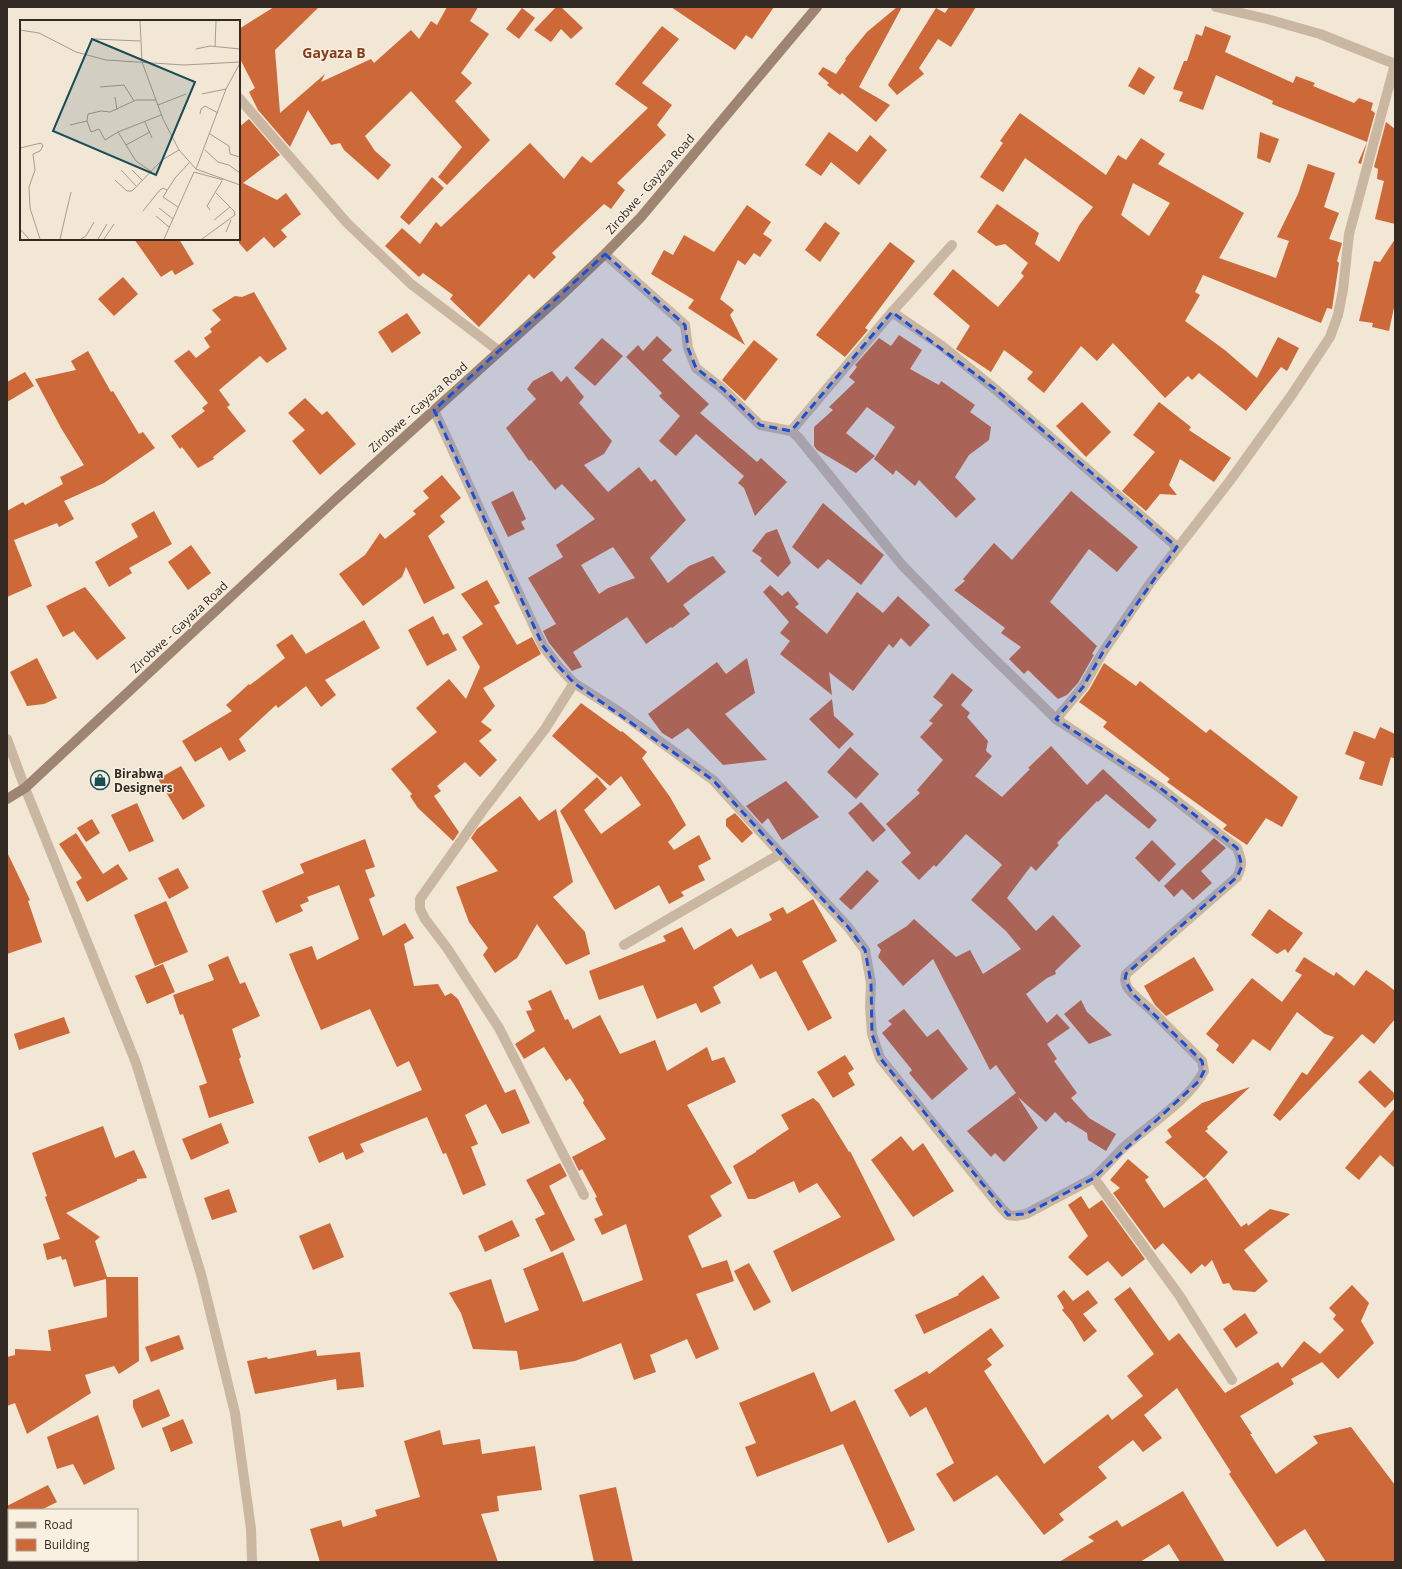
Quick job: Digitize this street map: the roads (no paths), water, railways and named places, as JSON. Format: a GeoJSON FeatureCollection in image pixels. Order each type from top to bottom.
{"type":"FeatureCollection","features":[{"type":"Feature","properties":{"kind":"street","name":"Zirobwe - Gayaza Road"},"geometry":{"type":"LineString","coordinates":[[7,799],[25,788],[338,497],[606,254],[641,217],[817,7]]}},
{"type":"Feature","properties":{"kind":"street"},"geometry":{"type":"LineString","coordinates":[[1056,719],[1083,687],[1150,582],[1229,482],[1291,396],[1330,337],[1338,315],[1343,290],[1349,234],[1395,64],[1320,34],[1267,18],[1216,7]]}},
{"type":"Feature","properties":{"kind":"street"},"geometry":{"type":"LineString","coordinates":[[240,99],[347,223],[411,284],[499,351]]}},
{"type":"Feature","properties":{"kind":"street"},"geometry":{"type":"LineString","coordinates":[[791,431],[892,312],[952,245]]}},
{"type":"Feature","properties":{"kind":"street"},"geometry":{"type":"LineString","coordinates":[[434,410],[544,646],[558,666],[574,683],[621,713],[713,780],[848,927],[865,950],[872,983],[870,1007],[872,1034],[880,1058],[1008,1215],[1015,1216],[1026,1214],[1094,1178],[1124,1148],[1184,1096],[1199,1081],[1204,1071],[1202,1061],[1133,994],[1127,986],[1125,980],[1126,974],[1237,877],[1242,866],[1237,848],[1159,787],[1056,719],[979,644],[902,565],[798,437],[791,431],[760,425],[724,389],[696,368],[688,348],[686,324],[606,254]]}},
{"type":"Feature","properties":{"kind":"street"},"geometry":{"type":"LineString","coordinates":[[892,312],[942,346],[995,389],[1177,547]]}},
{"type":"Feature","properties":{"kind":"street"},"geometry":{"type":"LineString","coordinates":[[574,683],[545,729],[483,810],[420,899],[420,908],[425,919],[447,948],[500,1028],[584,1195]]}},
{"type":"Feature","properties":{"kind":"street"},"geometry":{"type":"LineString","coordinates":[[7,739],[25,788],[136,1063],[201,1274],[235,1413],[251,1529],[252,1562]]}},
{"type":"Feature","properties":{"kind":"street"},"geometry":{"type":"LineString","coordinates":[[624,945],[780,854]]}},
{"type":"Feature","properties":{"kind":"street"},"geometry":{"type":"LineString","coordinates":[[1094,1178],[1178,1295],[1232,1380]]}},
{"type":"Feature","properties":{"kind":"place","name":"Birabwa Designers"},"geometry":{"type":"Point","coordinates":[100,780]}},
{"type":"Feature","properties":{"kind":"district","name":"Gayaza B"},"geometry":{"type":"Point","coordinates":[334,52]}}]}
